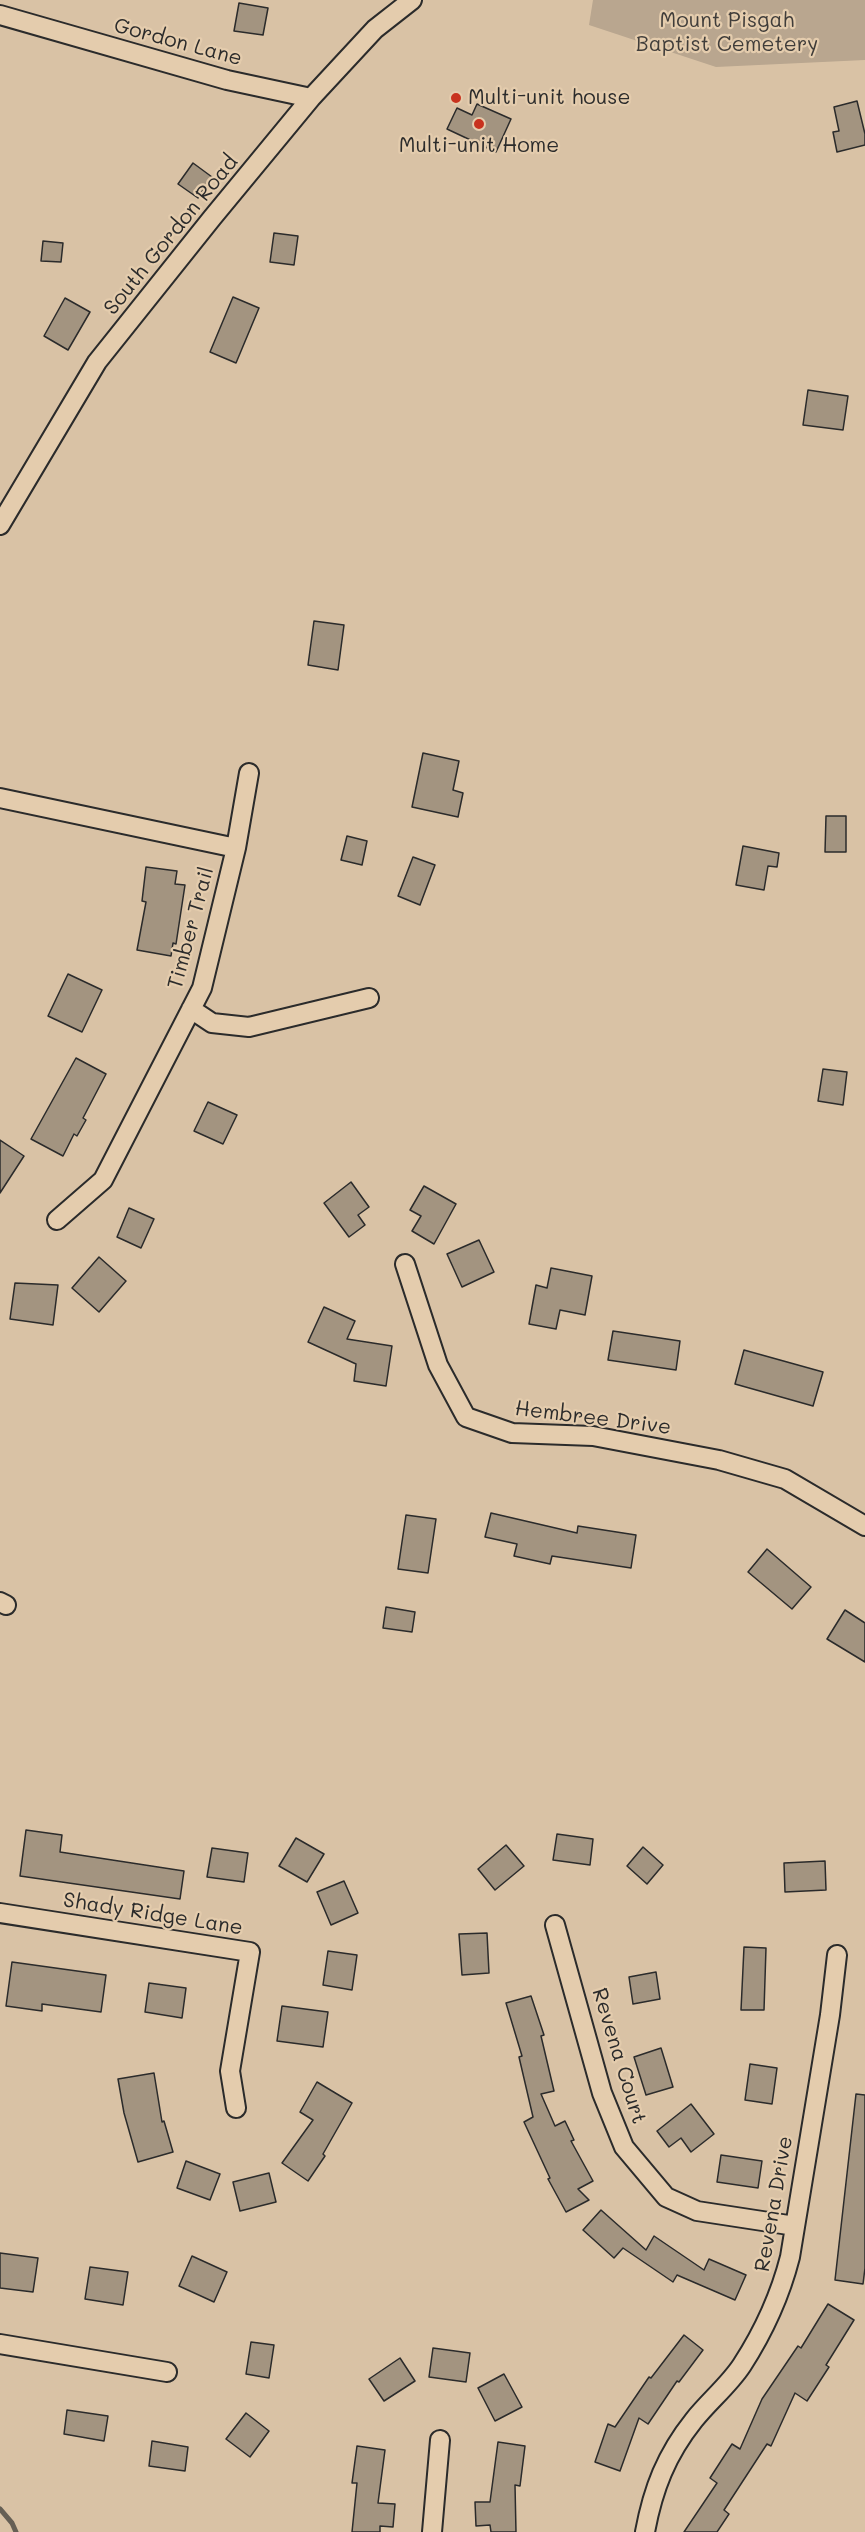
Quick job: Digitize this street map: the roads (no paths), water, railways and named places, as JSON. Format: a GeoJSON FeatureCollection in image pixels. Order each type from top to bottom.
{"type":"FeatureCollection","features":[{"type":"Feature","properties":{"kind":"street","name":"South Gordon Road"},"geometry":{"type":"LineString","coordinates":[[0,525],[97,362],[311,98],[375,29],[411,0]]}},
{"type":"Feature","properties":{"kind":"street","name":"Gordon Lane"},"geometry":{"type":"LineString","coordinates":[[0,15],[227,80],[311,98]]}},
{"type":"Feature","properties":{"kind":"street"},"geometry":{"type":"LineString","coordinates":[[236,848],[249,773]]}},
{"type":"Feature","properties":{"kind":"street","name":"Timber Trail"},"geometry":{"type":"LineString","coordinates":[[0,798],[236,848],[202,988],[103,1180],[57,1220]]}},
{"type":"Feature","properties":{"kind":"street"},"geometry":{"type":"LineString","coordinates":[[191,1009],[213,1023],[249,1027],[369,998]]}},
{"type":"Feature","properties":{"kind":"street","name":"Hembree Drive"},"geometry":{"type":"LineString","coordinates":[[405,1264],[438,1365],[466,1418],[512,1433],[593,1436],[719,1460],[785,1479],[865,1526]]}},
{"type":"Feature","properties":{"kind":"street","name":"Shady Ridge Lane"},"geometry":{"type":"LineString","coordinates":[[0,1913],[250,1953],[230,2071],[236,2108]]}},
{"type":"Feature","properties":{"kind":"street","name":"Revena Court"},"geometry":{"type":"LineString","coordinates":[[555,1925],[602,2093],[624,2147],[666,2197],[697,2211],[795,2226]]}},
{"type":"Feature","properties":{"kind":"street","name":"Revena Drive"},"geometry":{"type":"LineString","coordinates":[[645,2532],[652,2495],[670,2455],[693,2421],[741,2367],[768,2321],[783,2283],[795,2226],[830,2015],[837,1954]]}},
{"type":"Feature","properties":{"kind":"street"},"geometry":{"type":"LineString","coordinates":[[0,2343],[167,2372]]}},
{"type":"Feature","properties":{"kind":"street"},"geometry":{"type":"LineString","coordinates":[[432,2532],[440,2439]]}},
{"type":"Feature","properties":{"kind":"waterway"},"geometry":{"type":"LineString","coordinates":[[0,2509],[12,2523],[16,2532]]}},
{"type":"Feature","properties":{"kind":"place","name":"Multi-unit house"},"geometry":{"type":"Point","coordinates":[456,98]}},
{"type":"Feature","properties":{"kind":"place","name":"Multi-unit Home"},"geometry":{"type":"Point","coordinates":[479,124]}},
{"type":"Feature","properties":{"kind":"park label","name":"Mount Pisgah Baptist Cemetery"},"geometry":{"type":"Point","coordinates":[727,33]}}]}
